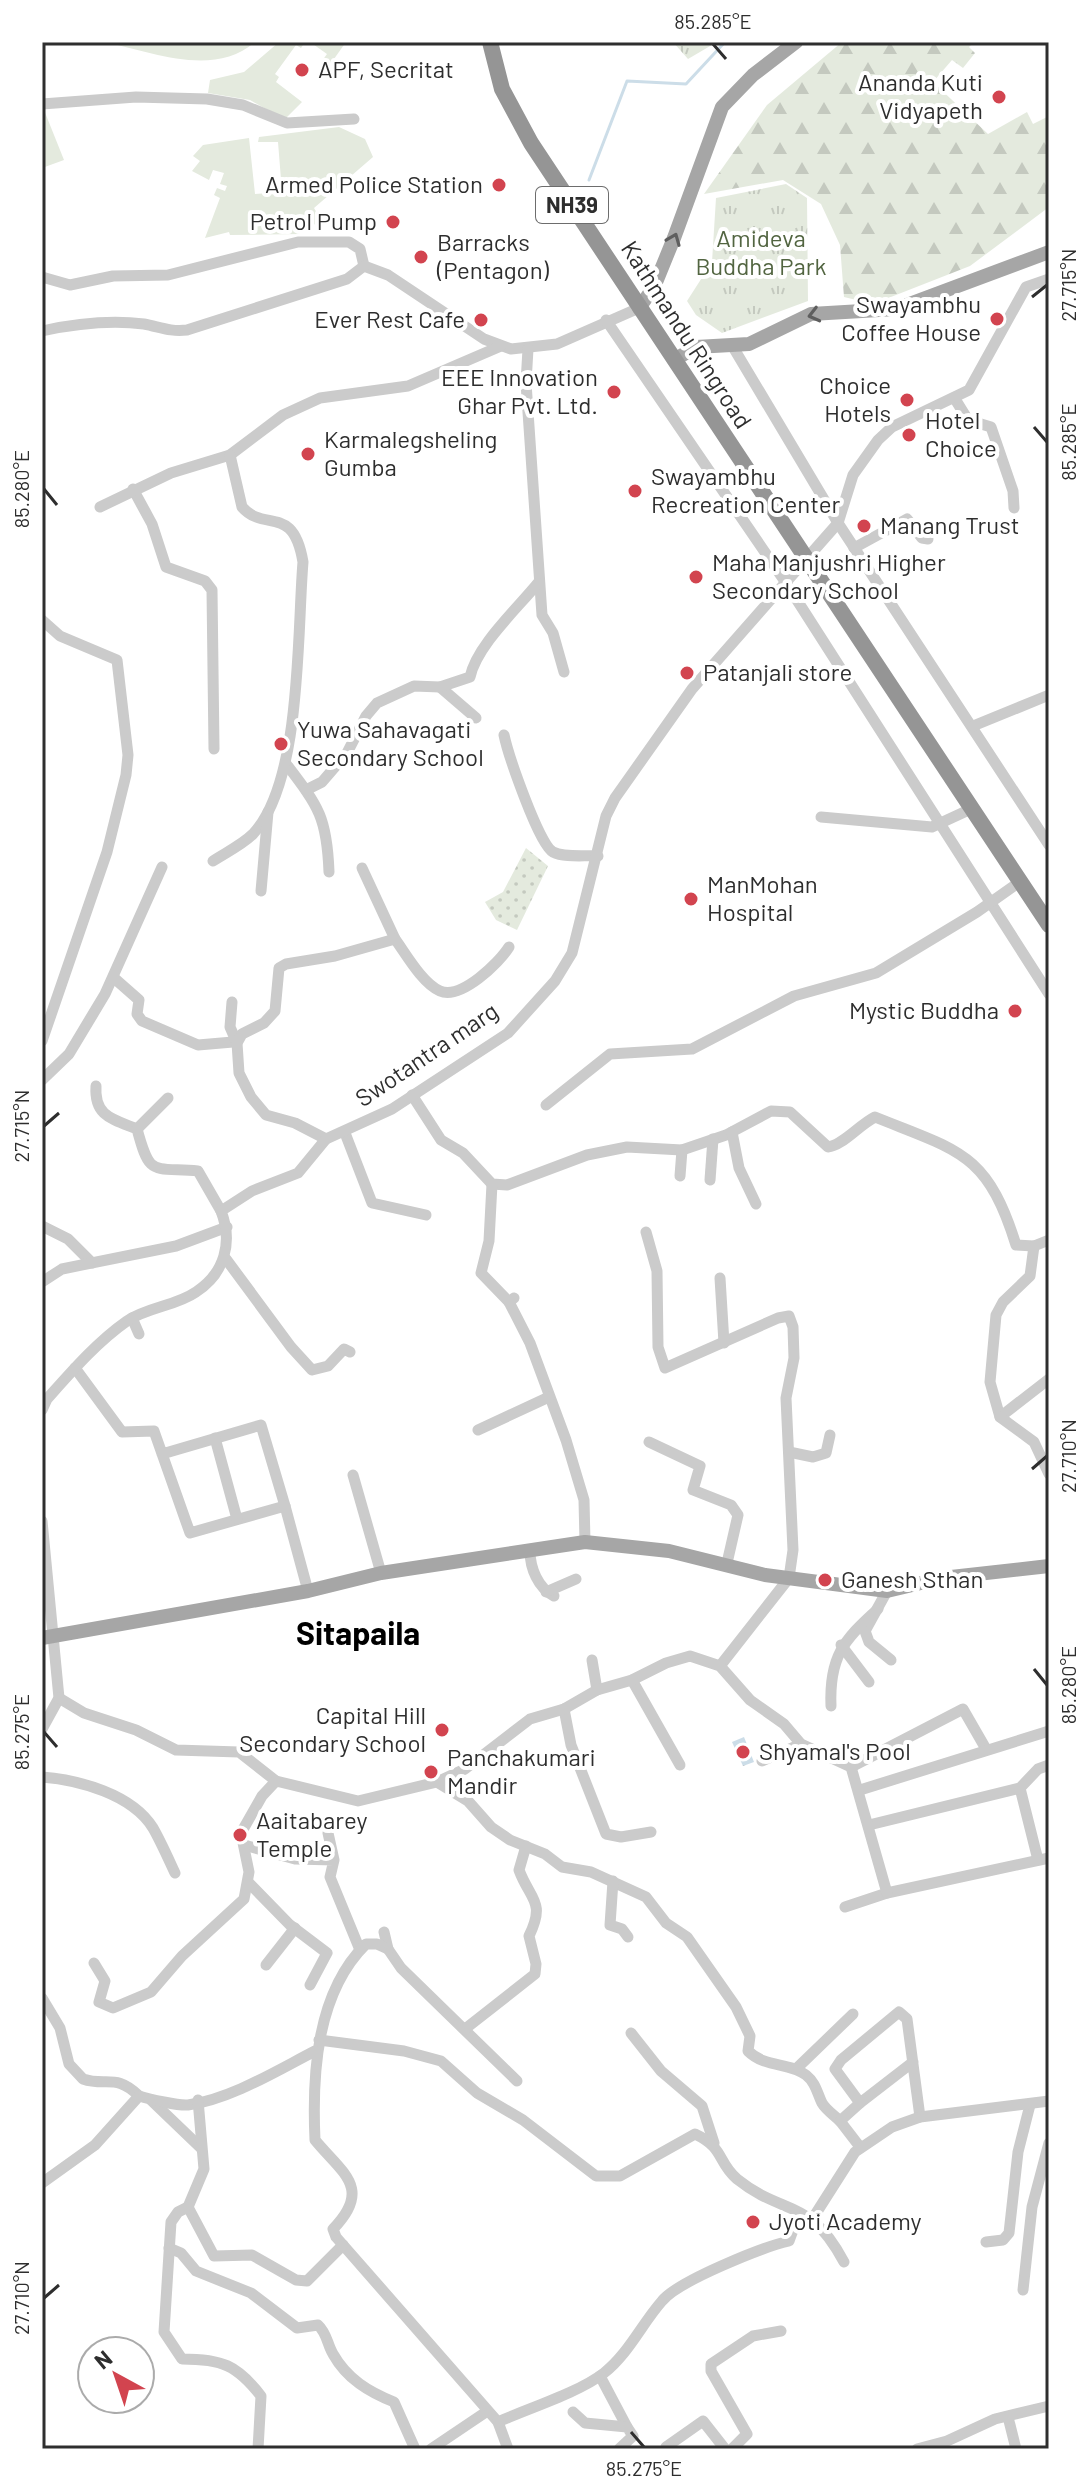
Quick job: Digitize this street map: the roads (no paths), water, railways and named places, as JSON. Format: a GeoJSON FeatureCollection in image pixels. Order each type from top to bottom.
{"type":"FeatureCollection","features":[{"type":"Feature","properties":{"kind":"highway","name":"Kathmandu Ringroad"},"geometry":{"type":"LineString","coordinates":[[490,42],[502,89],[524,132],[1049,925]]}},
{"type":"Feature","properties":{"kind":"main road"},"geometry":{"type":"LineString","coordinates":[[639,308],[654,287],[670,250],[722,107],[744,83],[796,42]]}},
{"type":"Feature","properties":{"kind":"main road"},"geometry":{"type":"LineString","coordinates":[[674,360],[696,347],[733,347],[766,337],[811,314],[896,309],[1049,252]]}},
{"type":"Feature","properties":{"kind":"main road"},"geometry":{"type":"LineString","coordinates":[[48,1638],[308,1591],[381,1573],[585,1542],[669,1551],[789,1578],[887,1591],[942,1578],[1049,1566]]}},
{"type":"Feature","properties":{"kind":"street"},"geometry":{"type":"LineString","coordinates":[[42,104],[136,97],[211,99],[243,105],[287,123],[354,119]]}},
{"type":"Feature","properties":{"kind":"street"},"geometry":{"type":"LineString","coordinates":[[42,277],[70,285],[113,276],[168,275],[229,257],[298,242],[349,242],[360,249],[364,266]]}},
{"type":"Feature","properties":{"kind":"street"},"geometry":{"type":"LineString","coordinates":[[838,523],[853,475],[878,440],[892,427],[922,410],[955,399],[975,382],[988,350],[999,339],[1026,287],[1028,258]]}},
{"type":"Feature","properties":{"kind":"street"},"geometry":{"type":"LineString","coordinates":[[364,266],[388,275],[484,339],[501,346],[528,349],[557,344],[639,308]]}},
{"type":"Feature","properties":{"kind":"street"},"geometry":{"type":"LineString","coordinates":[[42,331],[122,324],[148,325],[160,331],[187,330],[347,279],[364,266]]}},
{"type":"Feature","properties":{"kind":"street"},"geometry":{"type":"LineString","coordinates":[[1026,287],[1049,279]]}},
{"type":"Feature","properties":{"kind":"street"},"geometry":{"type":"LineString","coordinates":[[606,320],[786,583],[987,902],[1049,994]]}},
{"type":"Feature","properties":{"kind":"street"},"geometry":{"type":"LineString","coordinates":[[100,507],[133,489],[230,455],[283,415],[320,398],[408,386],[501,346]]}},
{"type":"Feature","properties":{"kind":"street"},"geometry":{"type":"LineString","coordinates":[[733,347],[838,523],[1049,845]]}},
{"type":"Feature","properties":{"kind":"street"},"geometry":{"type":"LineString","coordinates":[[528,349],[526,383],[538,583],[542,615],[553,633],[564,672]]}},
{"type":"Feature","properties":{"kind":"street"},"geometry":{"type":"LineString","coordinates":[[955,399],[968,420],[991,427],[1013,491],[1014,508]]}},
{"type":"Feature","properties":{"kind":"street"},"geometry":{"type":"LineString","coordinates":[[213,861],[252,834],[268,811],[287,765],[303,562],[301,549],[288,526],[278,520],[246,512],[242,507],[230,455]]}},
{"type":"Feature","properties":{"kind":"street"},"geometry":{"type":"LineString","coordinates":[[133,489],[152,524],[166,567],[205,581],[212,590],[214,749]]}},
{"type":"Feature","properties":{"kind":"street"},"geometry":{"type":"LineString","coordinates":[[854,548],[907,519],[922,538],[928,539]]}},
{"type":"Feature","properties":{"kind":"street","name":"Swotantra marg"},"geometry":{"type":"LineString","coordinates":[[326,1139],[345,1133],[412,1095],[508,1033],[555,981],[572,953],[606,816],[615,798],[692,689],[838,523]]}},
{"type":"Feature","properties":{"kind":"street"},"geometry":{"type":"LineString","coordinates":[[306,790],[322,782],[347,753],[366,716],[377,703],[414,686],[440,687],[470,677],[472,667],[493,635],[538,583]]}},
{"type":"Feature","properties":{"kind":"street"},"geometry":{"type":"LineString","coordinates":[[42,620],[60,636],[117,660],[128,755],[107,852],[42,1041]]}},
{"type":"Feature","properties":{"kind":"street"},"geometry":{"type":"LineString","coordinates":[[440,687],[476,718]]}},
{"type":"Feature","properties":{"kind":"street"},"geometry":{"type":"LineString","coordinates":[[973,726],[1049,695]]}},
{"type":"Feature","properties":{"kind":"street"},"geometry":{"type":"LineString","coordinates":[[504,735],[512,772],[546,847],[560,854],[598,856]]}},
{"type":"Feature","properties":{"kind":"street"},"geometry":{"type":"LineString","coordinates":[[287,765],[306,790],[328,832],[329,872]]}},
{"type":"Feature","properties":{"kind":"street"},"geometry":{"type":"LineString","coordinates":[[821,817],[940,826],[973,808]]}},
{"type":"Feature","properties":{"kind":"street"},"geometry":{"type":"LineString","coordinates":[[261,891],[268,811]]}},
{"type":"Feature","properties":{"kind":"street"},"geometry":{"type":"LineString","coordinates":[[42,1080],[69,1054],[114,978],[129,945],[134,924],[162,867]]}},
{"type":"Feature","properties":{"kind":"street"},"geometry":{"type":"LineString","coordinates":[[362,868],[395,939],[442,992],[462,988],[480,977],[499,964],[509,947]]}},
{"type":"Feature","properties":{"kind":"street"},"geometry":{"type":"LineString","coordinates":[[546,1105],[610,1054],[692,1049],[794,996],[876,973],[977,912],[987,902],[1021,881]]}},
{"type":"Feature","properties":{"kind":"street"},"geometry":{"type":"LineString","coordinates":[[114,978],[139,1000],[137,1014],[142,1021],[198,1045],[235,1043],[242,1034],[264,1023],[275,1011],[277,975],[282,966],[335,956],[395,939]]}},
{"type":"Feature","properties":{"kind":"street"},"geometry":{"type":"LineString","coordinates":[[295,956],[335,956]]}},
{"type":"Feature","properties":{"kind":"street"},"geometry":{"type":"LineString","coordinates":[[221,1211],[252,1191],[298,1173],[326,1139],[295,1123],[266,1115],[251,1097],[239,1073],[232,1002]]}},
{"type":"Feature","properties":{"kind":"street"},"geometry":{"type":"LineString","coordinates":[[96,1086],[94,1103],[102,1115],[137,1129]]}},
{"type":"Feature","properties":{"kind":"street"},"geometry":{"type":"LineString","coordinates":[[412,1095],[441,1140],[463,1153],[492,1184],[507,1185],[587,1155],[627,1147],[682,1150],[732,1132],[771,1111],[790,1112],[828,1147],[835,1146],[853,1129],[875,1117],[970,1159],[992,1187],[1016,1245],[1034,1246],[1049,1240]]}},
{"type":"Feature","properties":{"kind":"street"},"geometry":{"type":"LineString","coordinates":[[137,1129],[168,1098]]}},
{"type":"Feature","properties":{"kind":"street"},"geometry":{"type":"LineString","coordinates":[[137,1129],[147,1163],[153,1168],[198,1171],[227,1227],[226,1259],[291,1347],[312,1370],[328,1366],[344,1349],[350,1352]]}},
{"type":"Feature","properties":{"kind":"street"},"geometry":{"type":"LineString","coordinates":[[732,1132],[739,1168],[756,1204]]}},
{"type":"Feature","properties":{"kind":"street"},"geometry":{"type":"LineString","coordinates":[[345,1133],[372,1203],[426,1215]]}},
{"type":"Feature","properties":{"kind":"street"},"geometry":{"type":"LineString","coordinates":[[710,1180],[713,1139]]}},
{"type":"Feature","properties":{"kind":"street"},"geometry":{"type":"LineString","coordinates":[[680,1176],[682,1150]]}},
{"type":"Feature","properties":{"kind":"street"},"geometry":{"type":"LineString","coordinates":[[492,1184],[489,1241],[481,1273],[511,1300],[530,1343],[584,1500],[585,1542]]}},
{"type":"Feature","properties":{"kind":"street"},"geometry":{"type":"LineString","coordinates":[[42,1226],[68,1239],[92,1263]]}},
{"type":"Feature","properties":{"kind":"street"},"geometry":{"type":"LineString","coordinates":[[42,1282],[62,1269],[176,1246],[227,1227]]}},
{"type":"Feature","properties":{"kind":"street"},"geometry":{"type":"LineString","coordinates":[[646,1232],[657,1271],[658,1347],[665,1368],[778,1318],[790,1318],[794,1358],[786,1398],[793,1550],[789,1578],[720,1666]]}},
{"type":"Feature","properties":{"kind":"street"},"geometry":{"type":"LineString","coordinates":[[1034,1246],[1030,1276],[1003,1302],[996,1315],[990,1382],[1000,1417],[1034,1442],[1049,1474]]}},
{"type":"Feature","properties":{"kind":"street"},"geometry":{"type":"LineString","coordinates":[[42,1410],[47,1399],[75,1368],[132,1318],[196,1292],[226,1259]]}},
{"type":"Feature","properties":{"kind":"street"},"geometry":{"type":"LineString","coordinates":[[720,1278],[724,1343]]}},
{"type":"Feature","properties":{"kind":"street"},"geometry":{"type":"LineString","coordinates":[[132,1318],[139,1334]]}},
{"type":"Feature","properties":{"kind":"street"},"geometry":{"type":"LineString","coordinates":[[75,1368],[116,1427],[127,1434],[154,1431],[190,1533],[285,1506]]}},
{"type":"Feature","properties":{"kind":"street"},"geometry":{"type":"LineString","coordinates":[[1000,1417],[1049,1379]]}},
{"type":"Feature","properties":{"kind":"street"},"geometry":{"type":"LineString","coordinates":[[478,1430],[549,1397]]}},
{"type":"Feature","properties":{"kind":"street"},"geometry":{"type":"LineString","coordinates":[[162,1454],[261,1425],[308,1591]]}},
{"type":"Feature","properties":{"kind":"street"},"geometry":{"type":"LineString","coordinates":[[789,1452],[813,1457],[826,1453],[830,1435]]}},
{"type":"Feature","properties":{"kind":"street"},"geometry":{"type":"LineString","coordinates":[[215,1438],[237,1519]]}},
{"type":"Feature","properties":{"kind":"street"},"geometry":{"type":"LineString","coordinates":[[649,1442],[700,1466],[693,1490],[731,1505],[738,1515],[727,1563]]}},
{"type":"Feature","properties":{"kind":"street"},"geometry":{"type":"LineString","coordinates":[[353,1475],[381,1573]]}},
{"type":"Feature","properties":{"kind":"street"},"geometry":{"type":"LineString","coordinates":[[42,1521],[48,1638],[59,1698],[42,1729]]}},
{"type":"Feature","properties":{"kind":"street"},"geometry":{"type":"LineString","coordinates":[[530,1551],[530,1565],[550,1594],[576,1579]]}},
{"type":"Feature","properties":{"kind":"street"},"geometry":{"type":"LineString","coordinates":[[887,1591],[865,1631],[869,1642],[891,1660]]}},
{"type":"Feature","properties":{"kind":"street"},"geometry":{"type":"LineString","coordinates":[[831,1706],[830,1677],[841,1645],[878,1609]]}},
{"type":"Feature","properties":{"kind":"street"},"geometry":{"type":"LineString","coordinates":[[841,1645],[869,1682]]}},
{"type":"Feature","properties":{"kind":"street"},"geometry":{"type":"LineString","coordinates":[[59,1698],[84,1713],[136,1730],[176,1750],[239,1752],[276,1781],[358,1801],[437,1782],[465,1769],[530,1719],[564,1709],[597,1690],[632,1680],[666,1663],[690,1656],[720,1666],[750,1700],[784,1724],[801,1744],[851,1767],[887,1893]]}},
{"type":"Feature","properties":{"kind":"street"},"geometry":{"type":"LineString","coordinates":[[592,1660],[597,1690]]}},
{"type":"Feature","properties":{"kind":"street"},"geometry":{"type":"LineString","coordinates":[[632,1680],[680,1765]]}},
{"type":"Feature","properties":{"kind":"street"},"geometry":{"type":"LineString","coordinates":[[564,1709],[568,1737],[606,1834],[621,1837],[651,1832]]}},
{"type":"Feature","properties":{"kind":"street"},"geometry":{"type":"LineString","coordinates":[[851,1767],[963,1709],[986,1749]]}},
{"type":"Feature","properties":{"kind":"street"},"geometry":{"type":"LineString","coordinates":[[860,1790],[1049,1731]]}},
{"type":"Feature","properties":{"kind":"street"},"geometry":{"type":"LineString","coordinates":[[762,1761],[801,1744]]}},
{"type":"Feature","properties":{"kind":"street"},"geometry":{"type":"LineString","coordinates":[[869,1825],[1020,1788],[1038,1769],[1049,1765]]}},
{"type":"Feature","properties":{"kind":"street"},"geometry":{"type":"LineString","coordinates":[[42,1777],[102,1791],[127,1803],[153,1828],[175,1873]]}},
{"type":"Feature","properties":{"kind":"street"},"geometry":{"type":"LineString","coordinates":[[94,1963],[105,1981],[99,2002],[113,2008],[151,1992],[182,1956],[238,1907],[249,1883],[241,1833],[262,1796],[276,1781]]}},
{"type":"Feature","properties":{"kind":"street"},"geometry":{"type":"LineString","coordinates":[[437,1782],[468,1801],[491,1827],[562,1867],[591,1872],[638,1890],[666,1923],[687,1937],[736,2007],[750,2036],[748,2051],[756,2059],[777,2067],[796,2069],[810,2078],[825,2108],[840,2121],[860,2147]]}},
{"type":"Feature","properties":{"kind":"street"},"geometry":{"type":"LineString","coordinates":[[845,1907],[887,1893],[1044,1859],[1020,1788]]}},
{"type":"Feature","properties":{"kind":"street"},"geometry":{"type":"LineString","coordinates":[[244,1845],[269,1854],[334,1860],[330,1877],[360,1950]]}},
{"type":"Feature","properties":{"kind":"street"},"geometry":{"type":"LineString","coordinates":[[465,2029],[535,1974],[536,1964],[529,1936],[536,1920],[538,1903],[519,1870],[526,1846]]}},
{"type":"Feature","properties":{"kind":"street"},"geometry":{"type":"LineString","coordinates":[[613,1881],[610,1925],[622,1929],[628,1937]]}},
{"type":"Feature","properties":{"kind":"street"},"geometry":{"type":"LineString","coordinates":[[249,1883],[295,1928],[327,1953],[310,1985]]}},
{"type":"Feature","properties":{"kind":"street"},"geometry":{"type":"LineString","coordinates":[[266,1965],[295,1928]]}},
{"type":"Feature","properties":{"kind":"street"},"geometry":{"type":"LineString","coordinates":[[384,1932],[388,1949],[401,1968],[517,2081]]}},
{"type":"Feature","properties":{"kind":"street"},"geometry":{"type":"LineString","coordinates":[[388,1949],[377,1944],[366,1944],[360,1950],[339,1981],[317,2046],[315,2140],[351,2179],[353,2195],[344,2217],[333,2229],[343,2245],[486,2412],[498,2422],[508,2449]]}},
{"type":"Feature","properties":{"kind":"street"},"geometry":{"type":"LineString","coordinates":[[42,1998],[60,2028],[69,2064],[83,2079],[113,2079],[130,2087],[201,2148]]}},
{"type":"Feature","properties":{"kind":"street"},"geometry":{"type":"LineString","coordinates":[[860,2103],[835,2069],[899,2012],[907,2019],[920,2117]]}},
{"type":"Feature","properties":{"kind":"street"},"geometry":{"type":"LineString","coordinates":[[796,2069],[853,2014]]}},
{"type":"Feature","properties":{"kind":"street"},"geometry":{"type":"LineString","coordinates":[[631,2033],[661,2071],[702,2106],[714,2143],[734,2177],[759,2193],[813,2218],[833,2241],[844,2262]]}},
{"type":"Feature","properties":{"kind":"street"},"geometry":{"type":"LineString","coordinates":[[145,2098],[188,2105],[198,2100],[226,2096],[317,2046],[404,2051],[441,2061],[477,2093],[523,2120],[596,2176],[620,2176],[695,2134],[714,2143]]}},
{"type":"Feature","properties":{"kind":"street"},"geometry":{"type":"LineString","coordinates":[[840,2121],[913,2062]]}},
{"type":"Feature","properties":{"kind":"street"},"geometry":{"type":"LineString","coordinates":[[42,2183],[95,2145],[145,2098]]}},
{"type":"Feature","properties":{"kind":"street"},"geometry":{"type":"LineString","coordinates":[[198,2100],[204,2169],[188,2207],[178,2212],[171,2222],[164,2332],[182,2359],[209,2359],[242,2371],[261,2396],[258,2449]]}},
{"type":"Feature","properties":{"kind":"street"},"geometry":{"type":"LineString","coordinates":[[813,2218],[860,2147],[892,2127],[920,2117],[1049,2101]]}},
{"type":"Feature","properties":{"kind":"street"},"geometry":{"type":"LineString","coordinates":[[986,2242],[1003,2240],[1009,2233],[1018,2152],[1030,2105]]}},
{"type":"Feature","properties":{"kind":"street"},"geometry":{"type":"LineString","coordinates":[[1023,2290],[1032,2207],[1049,2143]]}},
{"type":"Feature","properties":{"kind":"street"},"geometry":{"type":"LineString","coordinates":[[188,2207],[214,2256],[252,2255],[296,2280],[307,2281],[343,2245]]}},
{"type":"Feature","properties":{"kind":"street"},"geometry":{"type":"LineString","coordinates":[[498,2422],[600,2376],[622,2358],[664,2298],[690,2281],[771,2245],[789,2241],[797,2219],[813,2218]]}},
{"type":"Feature","properties":{"kind":"street"},"geometry":{"type":"LineString","coordinates":[[169,2248],[181,2253],[196,2271],[251,2293],[297,2328],[318,2325],[324,2330],[332,2354],[360,2386],[394,2402],[415,2449]]}},
{"type":"Feature","properties":{"kind":"street"},"geometry":{"type":"LineString","coordinates":[[732,2449],[747,2434],[711,2371],[711,2364],[753,2336],[781,2331]]}},
{"type":"Feature","properties":{"kind":"street"},"geometry":{"type":"LineString","coordinates":[[600,2376],[633,2436],[619,2449]]}},
{"type":"Feature","properties":{"kind":"street"},"geometry":{"type":"LineString","coordinates":[[922,2448],[1008,2417],[1048,2410]]}},
{"type":"Feature","properties":{"kind":"street"},"geometry":{"type":"LineString","coordinates":[[431,2449],[486,2412]]}},
{"type":"Feature","properties":{"kind":"street"},"geometry":{"type":"LineString","coordinates":[[573,2412],[585,2423],[627,2427]]}},
{"type":"Feature","properties":{"kind":"street"},"geometry":{"type":"LineString","coordinates":[[1008,2417],[1016,2449]]}},
{"type":"Feature","properties":{"kind":"street"},"geometry":{"type":"LineString","coordinates":[[666,2447],[703,2421],[725,2449]]}},
{"type":"Feature","properties":{"kind":"water","name":"Shyamal's Pool"},"geometry":{"type":"Polygon","coordinates":[[[744,1737],[754,1762],[743,1766],[732,1742],[744,1737]]]}},
{"type":"Feature","properties":{"kind":"waterway"},"geometry":{"type":"LineString","coordinates":[[589,180],[627,81],[686,84],[725,42]]}},
{"type":"Feature","properties":{"kind":"place","name":"APF, Secritat"},"geometry":{"type":"Point","coordinates":[302,70]}},
{"type":"Feature","properties":{"kind":"place","name":"Ananda Kuti Vidyapeth"},"geometry":{"type":"Point","coordinates":[999,97]}},
{"type":"Feature","properties":{"kind":"place","name":"Armed Police Station"},"geometry":{"type":"Point","coordinates":[499,185]}},
{"type":"Feature","properties":{"kind":"place","name":"Petrol Pump"},"geometry":{"type":"Point","coordinates":[393,222]}},
{"type":"Feature","properties":{"kind":"place","name":"Barracks (Pentagon)"},"geometry":{"type":"Point","coordinates":[421,257]}},
{"type":"Feature","properties":{"kind":"place","name":"Swayambhu Coffee House"},"geometry":{"type":"Point","coordinates":[997,319]}},
{"type":"Feature","properties":{"kind":"place","name":"Ever Rest Cafe"},"geometry":{"type":"Point","coordinates":[481,320]}},
{"type":"Feature","properties":{"kind":"place","name":"EEE Innovation Ghar Pvt. Ltd."},"geometry":{"type":"Point","coordinates":[614,392]}},
{"type":"Feature","properties":{"kind":"place","name":"Choice Hotels"},"geometry":{"type":"Point","coordinates":[907,400]}},
{"type":"Feature","properties":{"kind":"place","name":"Hotel Choice"},"geometry":{"type":"Point","coordinates":[909,435]}},
{"type":"Feature","properties":{"kind":"place","name":"Karmalegsheling Gumba"},"geometry":{"type":"Point","coordinates":[308,454]}},
{"type":"Feature","properties":{"kind":"place","name":"Swayambhu Recreation Center"},"geometry":{"type":"Point","coordinates":[635,491]}},
{"type":"Feature","properties":{"kind":"place","name":"Manang Trust"},"geometry":{"type":"Point","coordinates":[864,526]}},
{"type":"Feature","properties":{"kind":"place","name":"Maha Manjushri Higher Secondary School"},"geometry":{"type":"Point","coordinates":[696,577]}},
{"type":"Feature","properties":{"kind":"place","name":"Patanjali store"},"geometry":{"type":"Point","coordinates":[687,673]}},
{"type":"Feature","properties":{"kind":"place","name":"Yuwa Sahavagati Secondary School"},"geometry":{"type":"Point","coordinates":[281,744]}},
{"type":"Feature","properties":{"kind":"place","name":"ManMohan Hospital"},"geometry":{"type":"Point","coordinates":[691,899]}},
{"type":"Feature","properties":{"kind":"place","name":"Mystic Buddha"},"geometry":{"type":"Point","coordinates":[1015,1011]}},
{"type":"Feature","properties":{"kind":"place","name":"Ganesh Sthan"},"geometry":{"type":"Point","coordinates":[825,1580]}},
{"type":"Feature","properties":{"kind":"place","name":"Capital Hill Secondary School"},"geometry":{"type":"Point","coordinates":[442,1730]}},
{"type":"Feature","properties":{"kind":"place","name":"Shyamal's Pool"},"geometry":{"type":"Point","coordinates":[743,1752]}},
{"type":"Feature","properties":{"kind":"place","name":"Panchakumari Mandir"},"geometry":{"type":"Point","coordinates":[431,1772]}},
{"type":"Feature","properties":{"kind":"place","name":"Aaitabarey Temple"},"geometry":{"type":"Point","coordinates":[240,1835]}},
{"type":"Feature","properties":{"kind":"place","name":"Jyoti Academy"},"geometry":{"type":"Point","coordinates":[753,2222]}},
{"type":"Feature","properties":{"kind":"district","name":"Sitapaila"},"geometry":{"type":"Point","coordinates":[358,1634]}},
{"type":"Feature","properties":{"kind":"park label","name":"Amideva Buddha Park"},"geometry":{"type":"Point","coordinates":[761,253]}}]}
